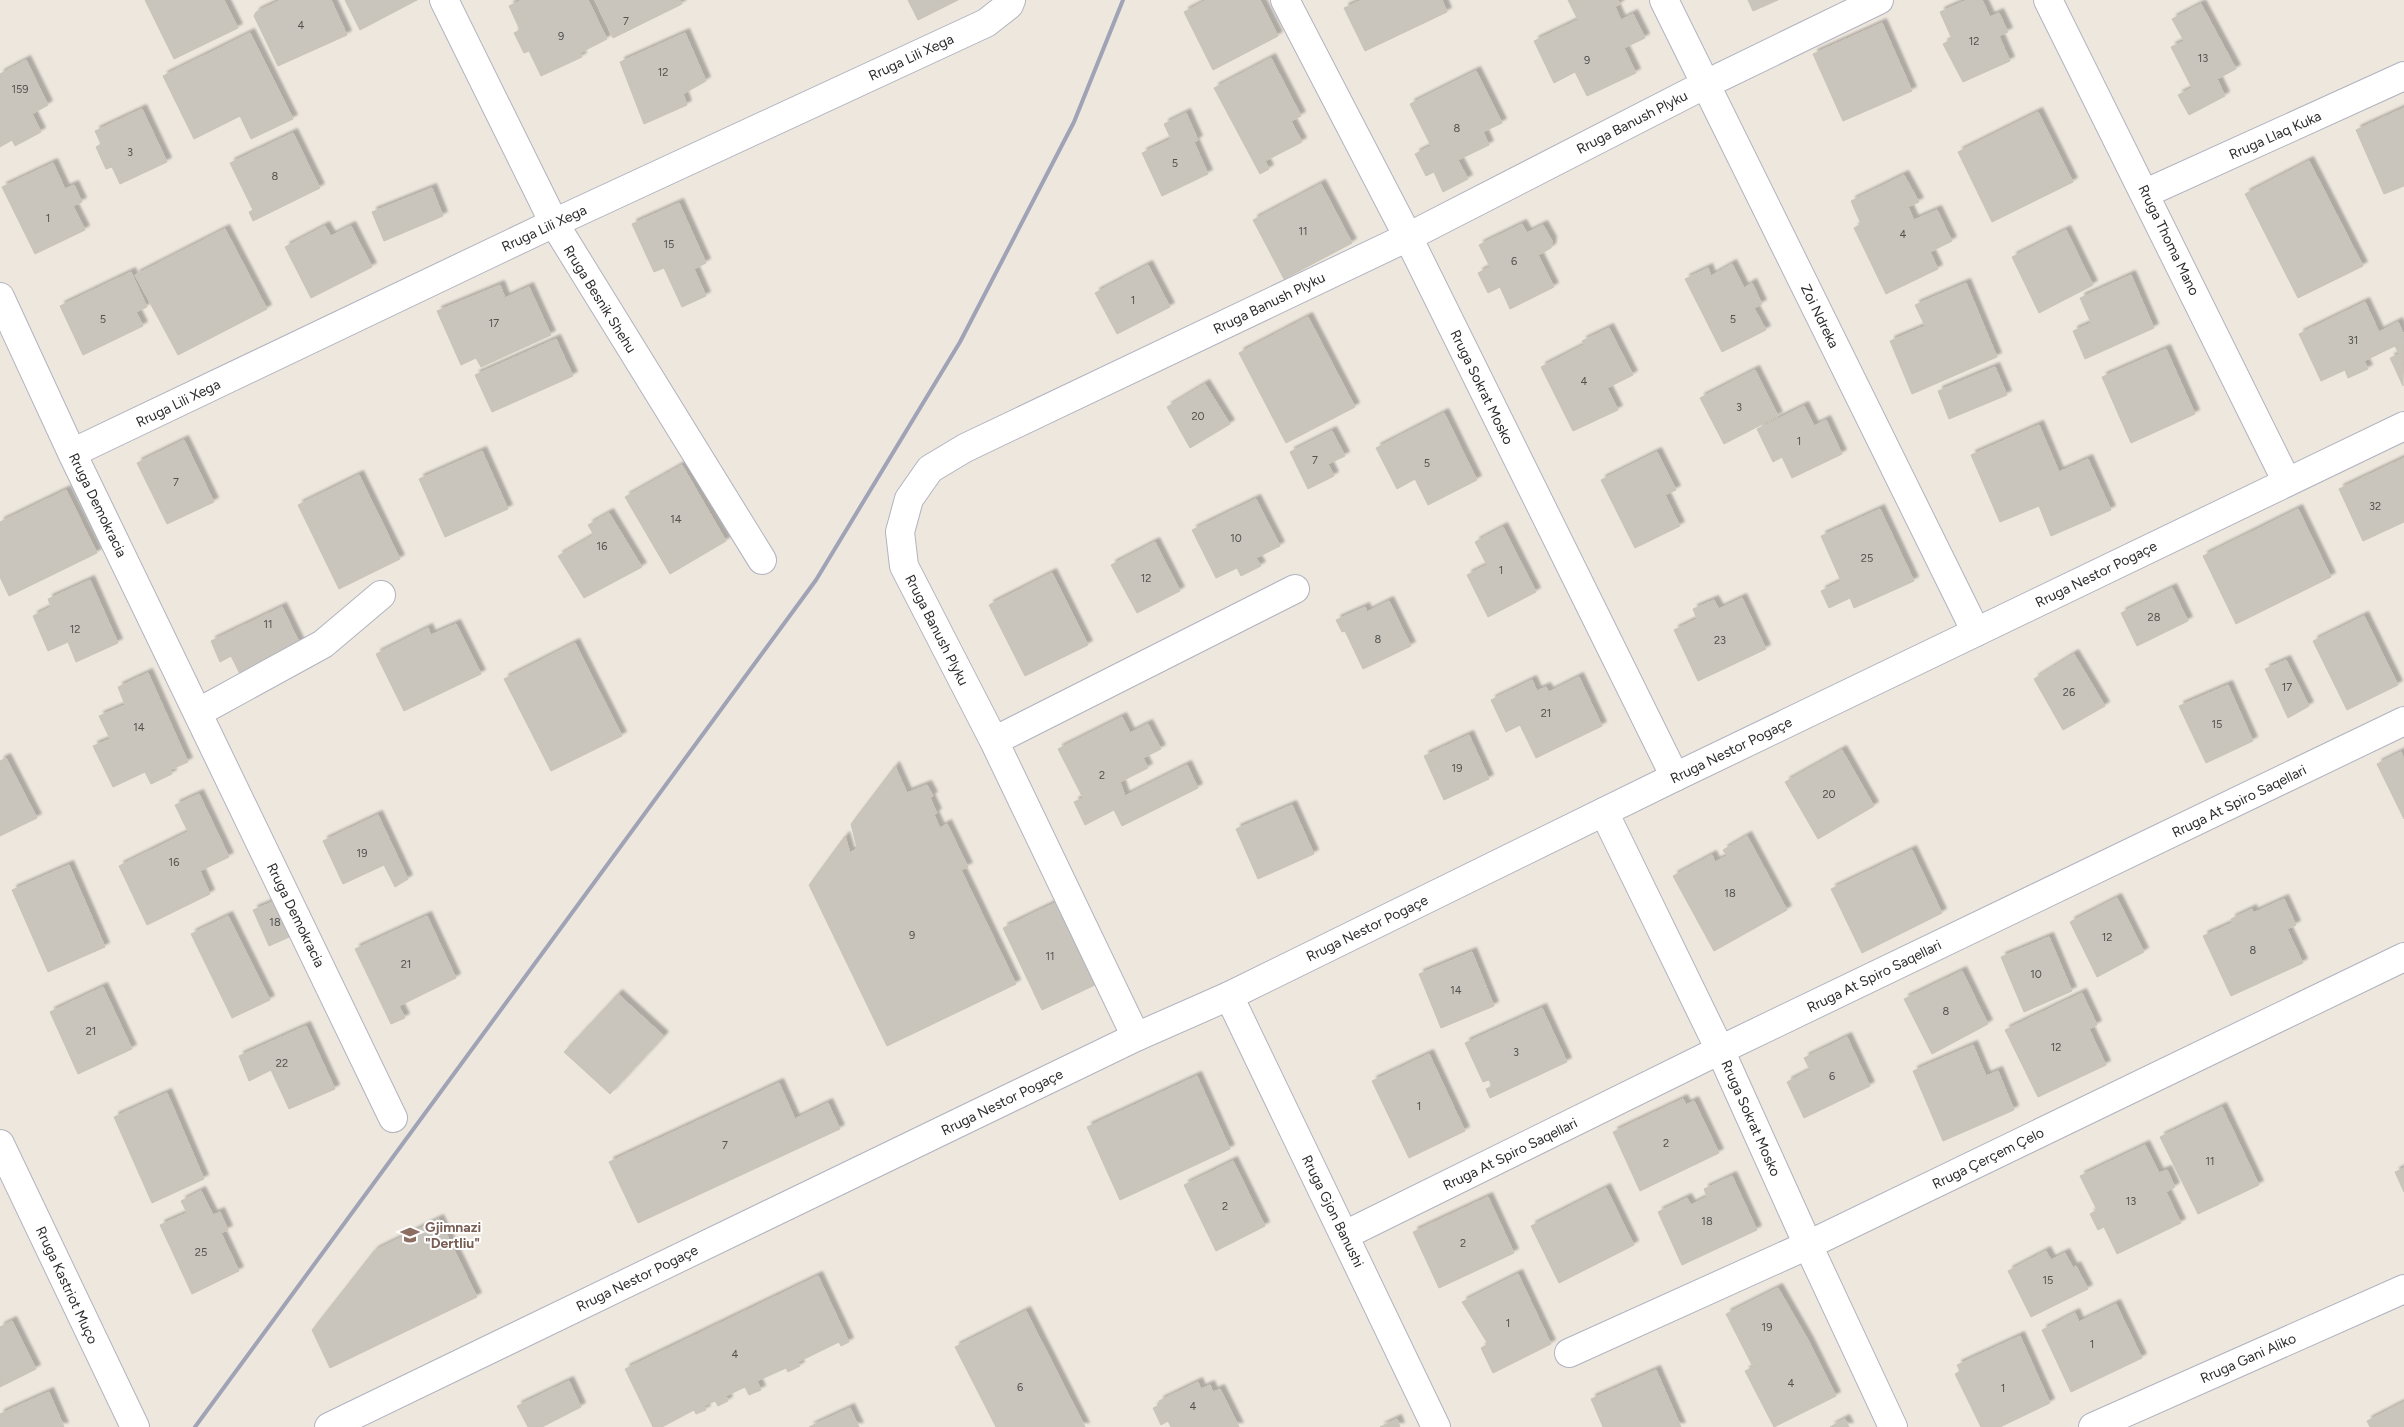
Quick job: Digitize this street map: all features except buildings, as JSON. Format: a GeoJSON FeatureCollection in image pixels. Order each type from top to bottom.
{"type":"FeatureCollection","features":[{"type":"Feature","properties":{"kind":"street","name":"Rruga Besnik Shehu"},"geometry":{"type":"LineString","coordinates":[[444,0],[554,223],[762,560]]}},
{"type":"Feature","properties":{"kind":"street","name":"Rruga Lili Xega"},"geometry":{"type":"LineString","coordinates":[[72,453],[554,223],[986,23],[1010,5],[1011,0]]}},
{"type":"Feature","properties":{"kind":"street","name":"Rruga Sokrat Mosko"},"geometry":{"type":"LineString","coordinates":[[1285,0],[1408,237],[1675,777]]}},
{"type":"Feature","properties":{"kind":"street","name":"Zoi Ndreka"},"geometry":{"type":"LineString","coordinates":[[1664,0],[1976,632]]}},
{"type":"Feature","properties":{"kind":"street","name":"Rruga Banush Plyku"},"geometry":{"type":"LineString","coordinates":[[1136,1037],[994,741],[904,566],[900,532],[908,499],[930,468],[965,448],[1408,237],[1706,84],[1878,0]]}},
{"type":"Feature","properties":{"kind":"street","name":"Rruga Thoma Mano"},"geometry":{"type":"LineString","coordinates":[[2048,0],[2146,193],[2288,482]]}},
{"type":"Feature","properties":{"kind":"street","name":"Rruga Llaq Kuka"},"geometry":{"type":"LineString","coordinates":[[2146,193],[2404,76]]}},
{"type":"Feature","properties":{"kind":"street","name":"Rruga Demokracia"},"geometry":{"type":"LineString","coordinates":[[0,297],[72,453],[199,712],[393,1118]]}},
{"type":"Feature","properties":{"kind":"street","name":"Rruga Nestor Pogaçe"},"geometry":{"type":"LineString","coordinates":[[330,1427],[1136,1037],[1229,996],[1675,777],[2404,426]]}},
{"type":"Feature","properties":{"kind":"street"},"geometry":{"type":"LineString","coordinates":[[994,741],[1295,589]]}},
{"type":"Feature","properties":{"kind":"street"},"geometry":{"type":"LineString","coordinates":[[199,712],[323,644],[381,595]]}},
{"type":"Feature","properties":{"kind":"street","name":"Rruga At Spiro Saqellari"},"geometry":{"type":"LineString","coordinates":[[1345,1235],[1720,1050],[2404,722]]}},
{"type":"Feature","properties":{"kind":"street","name":"Rruga Sokrat Mosko"},"geometry":{"type":"LineString","coordinates":[[1604,812],[1720,1050],[1893,1427]]}},
{"type":"Feature","properties":{"kind":"street","name":"Rruga Çerçem Çelo"},"geometry":{"type":"LineString","coordinates":[[1569,1353],[1808,1245],[2404,957]]}},
{"type":"Feature","properties":{"kind":"street","name":"Rruga Gjon Banushi"},"geometry":{"type":"LineString","coordinates":[[1229,996],[1436,1427]]}},
{"type":"Feature","properties":{"kind":"street","name":"Rruga Kastriot Muço"},"geometry":{"type":"LineString","coordinates":[[0,1144],[134,1427]]}},
{"type":"Feature","properties":{"kind":"street","name":"Rruga Gani Aliko"},"geometry":{"type":"LineString","coordinates":[[2093,1427],[2404,1289]]}},
{"type":"Feature","properties":{"kind":"railway"},"geometry":{"type":"LineString","coordinates":[[195,1427],[816,580],[960,342],[1074,122],[1123,0]]}},
{"type":"Feature","properties":{"kind":"place","name":"Gjimnazi \"Dertliu\""},"geometry":{"type":"Point","coordinates":[410,1235]}}]}
